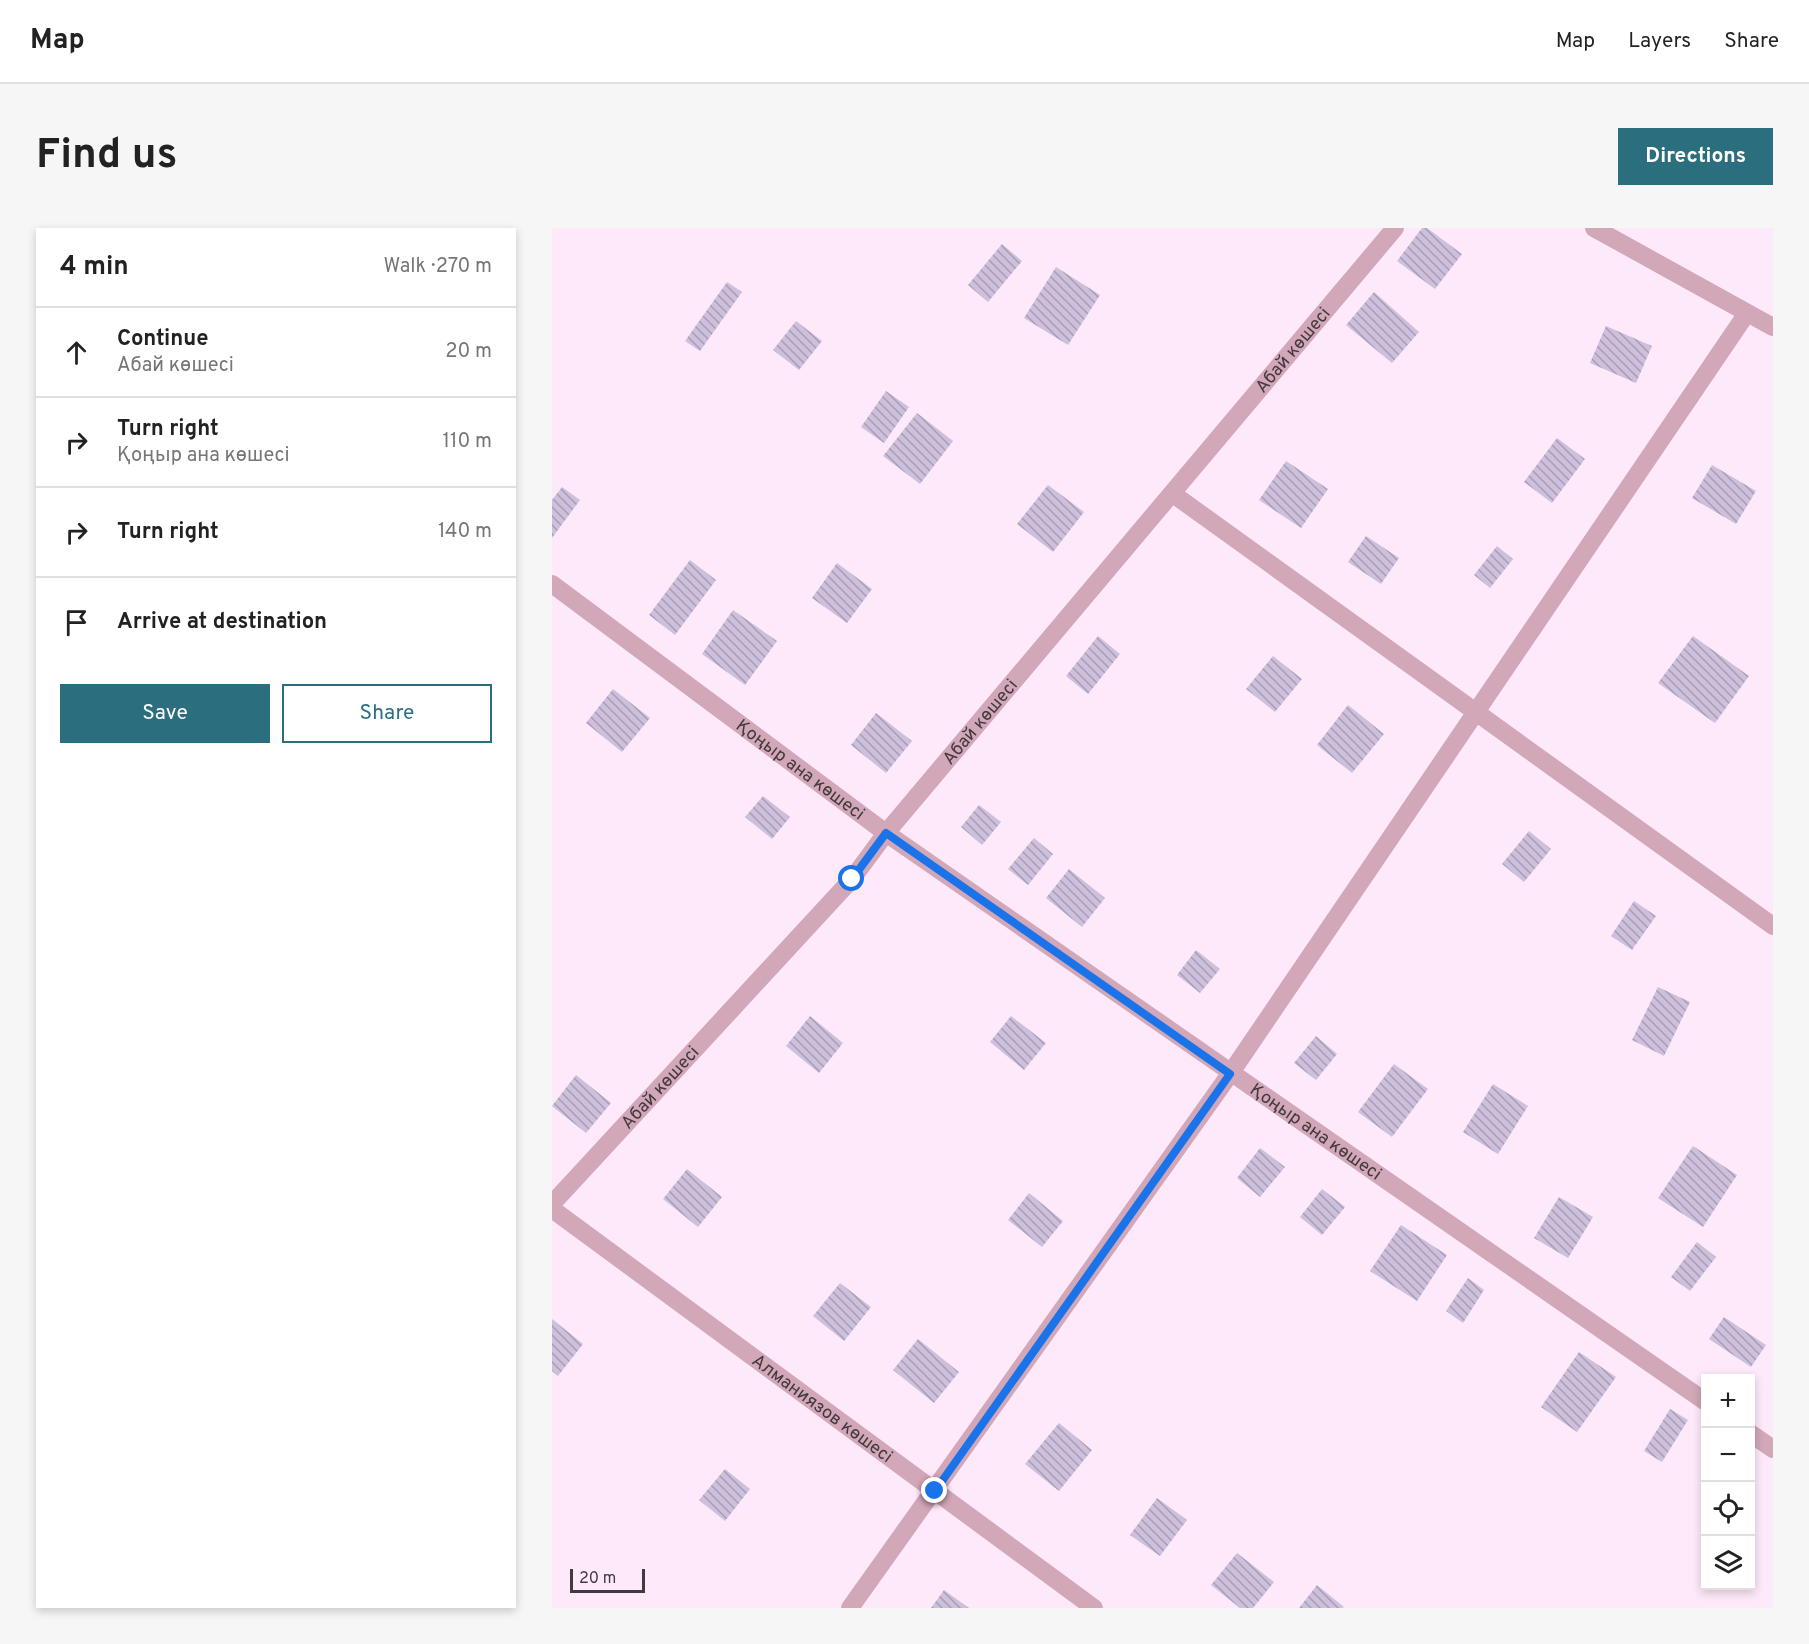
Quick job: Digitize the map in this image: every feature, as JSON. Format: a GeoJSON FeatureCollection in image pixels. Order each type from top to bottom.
{"type":"FeatureCollection","features":[{"type":"Feature","properties":{"kind":"street","name":"Абай көшесі"},"geometry":{"type":"LineString","coordinates":[[552,1204],[852,879],[886,833],[1395,228]]}},
{"type":"Feature","properties":{"kind":"street"},"geometry":{"type":"LineString","coordinates":[[1594,228],[1773,327]]}},
{"type":"Feature","properties":{"kind":"street"},"geometry":{"type":"LineString","coordinates":[[850,1608],[1230,1074],[1747,313]]}},
{"type":"Feature","properties":{"kind":"street"},"geometry":{"type":"LineString","coordinates":[[1173,494],[1773,926]]}},
{"type":"Feature","properties":{"kind":"street","name":"Қоңыр ана көшесі"},"geometry":{"type":"LineString","coordinates":[[552,584],[886,833],[1230,1074],[1701,1399]]}},
{"type":"Feature","properties":{"kind":"street","name":"Алманиязов көшесі"},"geometry":{"type":"LineString","coordinates":[[552,1209],[1094,1608]]}},
{"type":"Feature","properties":{"kind":"street"},"geometry":{"type":"LineString","coordinates":[[1755,1436],[1773,1449]]}},
{"type":"Feature","properties":{"kind":"building"},"geometry":{"type":"Polygon","coordinates":[[[1422,228],[1427,228],[1462,254],[1435,289],[1397,261],[1422,228]]]}},
{"type":"Feature","properties":{"kind":"building"},"geometry":{"type":"Polygon","coordinates":[[[1002,244],[1022,261],[988,302],[968,285],[1002,244]]]}},
{"type":"Feature","properties":{"kind":"building"},"geometry":{"type":"Polygon","coordinates":[[[1056,267],[1100,295],[1068,345],[1024,318],[1056,267]]]}},
{"type":"Feature","properties":{"kind":"building"},"geometry":{"type":"Polygon","coordinates":[[[727,282],[742,292],[700,351],[685,341],[727,282]]]}},
{"type":"Feature","properties":{"kind":"building"},"geometry":{"type":"Polygon","coordinates":[[[1374,292],[1419,332],[1392,363],[1346,325],[1374,292]]]}},
{"type":"Feature","properties":{"kind":"building"},"geometry":{"type":"Polygon","coordinates":[[[796,321],[822,341],[799,370],[773,350],[796,321]]]}},
{"type":"Feature","properties":{"kind":"building"},"geometry":{"type":"Polygon","coordinates":[[[1606,326],[1652,346],[1636,383],[1590,363],[1606,326]]]}},
{"type":"Feature","properties":{"kind":"building"},"geometry":{"type":"Polygon","coordinates":[[[886,391],[909,407],[884,443],[861,427],[886,391]]]}},
{"type":"Feature","properties":{"kind":"building"},"geometry":{"type":"Polygon","coordinates":[[[917,413],[953,441],[920,484],[883,456],[917,413]]]}},
{"type":"Feature","properties":{"kind":"building"},"geometry":{"type":"Polygon","coordinates":[[[1557,438],[1585,459],[1552,503],[1524,482],[1557,438]]]}},
{"type":"Feature","properties":{"kind":"building"},"geometry":{"type":"Polygon","coordinates":[[[1286,461],[1328,489],[1301,528],[1259,500],[1286,461]]]}},
{"type":"Feature","properties":{"kind":"building"},"geometry":{"type":"Polygon","coordinates":[[[1712,465],[1756,491],[1736,524],[1692,498],[1712,465]]]}},
{"type":"Feature","properties":{"kind":"building"},"geometry":{"type":"Polygon","coordinates":[[[1048,485],[1084,512],[1053,552],[1017,524],[1048,485]]]}},
{"type":"Feature","properties":{"kind":"building"},"geometry":{"type":"Polygon","coordinates":[[[562,487],[580,500],[552,538],[552,500],[562,487]]]}},
{"type":"Feature","properties":{"kind":"building"},"geometry":{"type":"Polygon","coordinates":[[[1366,536],[1399,558],[1381,584],[1348,562],[1366,536]]]}},
{"type":"Feature","properties":{"kind":"building"},"geometry":{"type":"Polygon","coordinates":[[[1497,546],[1513,559],[1490,588],[1474,575],[1497,546]]]}},
{"type":"Feature","properties":{"kind":"building"},"geometry":{"type":"Polygon","coordinates":[[[690,560],[716,580],[675,635],[649,615],[690,560]]]}},
{"type":"Feature","properties":{"kind":"building"},"geometry":{"type":"Polygon","coordinates":[[[837,563],[872,589],[847,623],[812,598],[837,563]]]}},
{"type":"Feature","properties":{"kind":"building"},"geometry":{"type":"Polygon","coordinates":[[[733,610],[777,641],[745,685],[702,654],[733,610]]]}},
{"type":"Feature","properties":{"kind":"building"},"geometry":{"type":"Polygon","coordinates":[[[1098,636],[1120,654],[1088,694],[1066,676],[1098,636]]]}},
{"type":"Feature","properties":{"kind":"building"},"geometry":{"type":"Polygon","coordinates":[[[1693,636],[1749,676],[1715,723],[1658,683],[1693,636]]]}},
{"type":"Feature","properties":{"kind":"building"},"geometry":{"type":"Polygon","coordinates":[[[1273,656],[1302,679],[1275,712],[1246,689],[1273,656]]]}},
{"type":"Feature","properties":{"kind":"building"},"geometry":{"type":"Polygon","coordinates":[[[613,689],[650,718],[622,752],[586,723],[613,689]]]}},
{"type":"Feature","properties":{"kind":"building"},"geometry":{"type":"Polygon","coordinates":[[[1348,705],[1384,734],[1352,773],[1317,745],[1348,705]]]}},
{"type":"Feature","properties":{"kind":"building"},"geometry":{"type":"Polygon","coordinates":[[[876,713],[912,741],[886,773],[851,745],[876,713]]]}},
{"type":"Feature","properties":{"kind":"building"},"geometry":{"type":"Polygon","coordinates":[[[763,796],[790,817],[772,839],[745,817],[763,796]]]}},
{"type":"Feature","properties":{"kind":"building"},"geometry":{"type":"Polygon","coordinates":[[[979,805],[1001,822],[982,845],[961,827],[979,805]]]}},
{"type":"Feature","properties":{"kind":"building"},"geometry":{"type":"Polygon","coordinates":[[[1529,831],[1551,849],[1524,882],[1502,864],[1529,831]]]}},
{"type":"Feature","properties":{"kind":"building"},"geometry":{"type":"Polygon","coordinates":[[[1034,838],[1053,854],[1028,885],[1008,869],[1034,838]]]}},
{"type":"Feature","properties":{"kind":"building"},"geometry":{"type":"Polygon","coordinates":[[[1069,869],[1105,898],[1082,927],[1046,898],[1069,869]]]}},
{"type":"Feature","properties":{"kind":"building"},"geometry":{"type":"Polygon","coordinates":[[[1634,901],[1656,916],[1632,950],[1611,936],[1634,901]]]}},
{"type":"Feature","properties":{"kind":"building"},"geometry":{"type":"Polygon","coordinates":[[[1196,950],[1220,969],[1200,993],[1177,975],[1196,950]]]}},
{"type":"Feature","properties":{"kind":"building"},"geometry":{"type":"Polygon","coordinates":[[[1658,987],[1690,1002],[1664,1056],[1632,1040],[1658,987]]]}},
{"type":"Feature","properties":{"kind":"building"},"geometry":{"type":"Polygon","coordinates":[[[810,1016],[843,1043],[819,1073],[786,1046],[810,1016]]]}},
{"type":"Feature","properties":{"kind":"building"},"geometry":{"type":"Polygon","coordinates":[[[1011,1016],[1046,1043],[1024,1070],[990,1042],[1011,1016]]]}},
{"type":"Feature","properties":{"kind":"building"},"geometry":{"type":"Polygon","coordinates":[[[1316,1036],[1337,1054],[1316,1080],[1294,1063],[1316,1036]]]}},
{"type":"Feature","properties":{"kind":"building"},"geometry":{"type":"Polygon","coordinates":[[[1394,1064],[1428,1089],[1392,1137],[1358,1112],[1394,1064]]]}},
{"type":"Feature","properties":{"kind":"building"},"geometry":{"type":"Polygon","coordinates":[[[576,1075],[611,1103],[586,1133],[552,1106],[576,1075]]]}},
{"type":"Feature","properties":{"kind":"building"},"geometry":{"type":"Polygon","coordinates":[[[1493,1084],[1528,1106],[1498,1154],[1463,1132],[1493,1084]]]}},
{"type":"Feature","properties":{"kind":"building"},"geometry":{"type":"Polygon","coordinates":[[[1693,1146],[1737,1175],[1703,1227],[1658,1198],[1693,1146]]]}},
{"type":"Feature","properties":{"kind":"building"},"geometry":{"type":"Polygon","coordinates":[[[1260,1148],[1285,1167],[1260,1197],[1237,1178],[1260,1148]]]}},
{"type":"Feature","properties":{"kind":"building"},"geometry":{"type":"Polygon","coordinates":[[[687,1169],[722,1197],[698,1227],[663,1199],[687,1169]]]}},
{"type":"Feature","properties":{"kind":"building"},"geometry":{"type":"Polygon","coordinates":[[[1322,1189],[1345,1207],[1322,1235],[1300,1217],[1322,1189]]]}},
{"type":"Feature","properties":{"kind":"building"},"geometry":{"type":"Polygon","coordinates":[[[1029,1193],[1063,1221],[1042,1247],[1008,1220],[1029,1193]]]}},
{"type":"Feature","properties":{"kind":"building"},"geometry":{"type":"Polygon","coordinates":[[[1559,1197],[1593,1217],[1568,1258],[1534,1238],[1559,1197]]]}},
{"type":"Feature","properties":{"kind":"building"},"geometry":{"type":"Polygon","coordinates":[[[1401,1225],[1447,1255],[1417,1301],[1370,1271],[1401,1225]]]}},
{"type":"Feature","properties":{"kind":"building"},"geometry":{"type":"Polygon","coordinates":[[[1697,1242],[1716,1257],[1690,1291],[1671,1277],[1697,1242]]]}},
{"type":"Feature","properties":{"kind":"building"},"geometry":{"type":"Polygon","coordinates":[[[1468,1278],[1484,1290],[1463,1323],[1446,1311],[1468,1278]]]}},
{"type":"Feature","properties":{"kind":"building"},"geometry":{"type":"Polygon","coordinates":[[[840,1283],[871,1307],[844,1341],[813,1316],[840,1283]]]}},
{"type":"Feature","properties":{"kind":"building"},"geometry":{"type":"Polygon","coordinates":[[[1724,1317],[1766,1345],[1751,1367],[1709,1339],[1724,1317]]]}},
{"type":"Feature","properties":{"kind":"building"},"geometry":{"type":"Polygon","coordinates":[[[552,1319],[583,1344],[558,1376],[552,1371],[552,1319]]]}},
{"type":"Feature","properties":{"kind":"building"},"geometry":{"type":"Polygon","coordinates":[[[918,1339],[959,1372],[934,1403],[893,1370],[918,1339]]]}},
{"type":"Feature","properties":{"kind":"building"},"geometry":{"type":"Polygon","coordinates":[[[1579,1352],[1616,1377],[1577,1432],[1541,1407],[1579,1352]]]}},
{"type":"Feature","properties":{"kind":"building"},"geometry":{"type":"Polygon","coordinates":[[[1670,1409],[1688,1420],[1662,1462],[1644,1451],[1670,1409]]]}},
{"type":"Feature","properties":{"kind":"building"},"geometry":{"type":"Polygon","coordinates":[[[1059,1423],[1092,1450],[1059,1491],[1025,1464],[1059,1423]]]}},
{"type":"Feature","properties":{"kind":"building"},"geometry":{"type":"Polygon","coordinates":[[[725,1469],[750,1489],[725,1521],[699,1500],[725,1469]]]}},
{"type":"Feature","properties":{"kind":"building"},"geometry":{"type":"Polygon","coordinates":[[[1157,1498],[1187,1520],[1160,1556],[1130,1535],[1157,1498]]]}},
{"type":"Feature","properties":{"kind":"building"},"geometry":{"type":"Polygon","coordinates":[[[1237,1553],[1274,1582],[1253,1608],[1240,1608],[1211,1585],[1237,1553]]]}},
{"type":"Feature","properties":{"kind":"building"},"geometry":{"type":"Polygon","coordinates":[[[1317,1585],[1344,1607],[1299,1608],[1317,1585]]]}},
{"type":"Feature","properties":{"kind":"building"},"geometry":{"type":"Polygon","coordinates":[[[944,1590],[969,1608],[931,1608],[944,1590]]]}},
{"type":"Feature","properties":{"kind":"route"},"geometry":{"type":"LineString","coordinates":[[852,879],[886,833],[1230,1074],[935,1491]]}}]}
